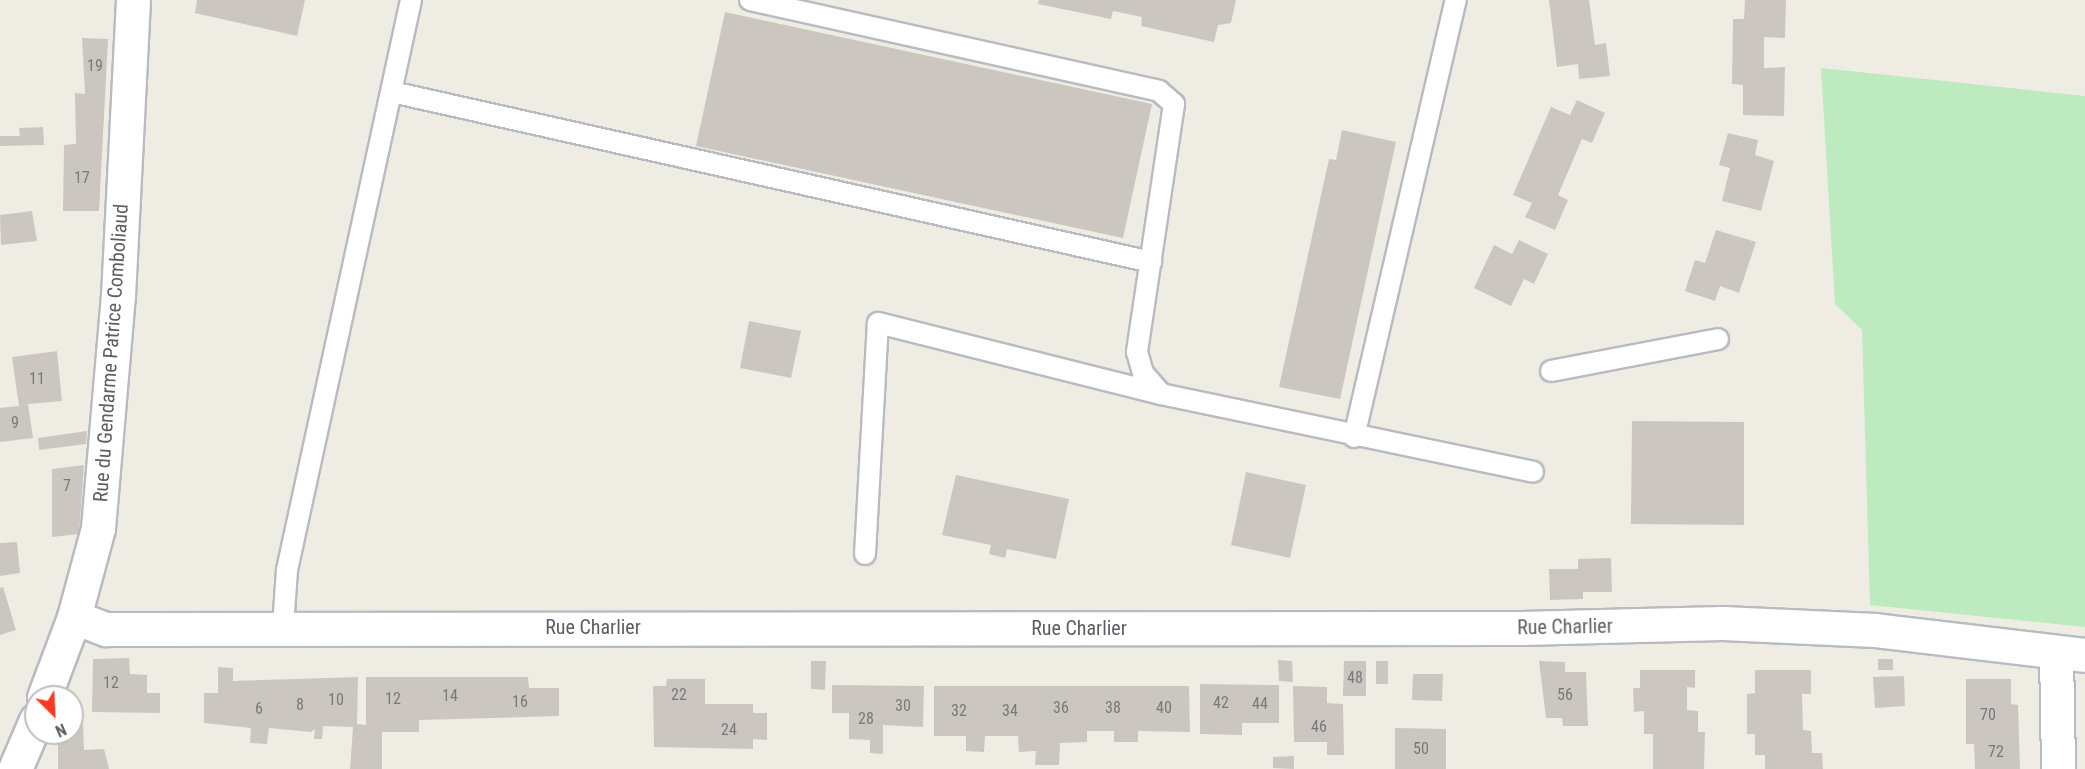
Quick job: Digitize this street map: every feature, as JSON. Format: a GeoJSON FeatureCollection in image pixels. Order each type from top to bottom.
{"type":"FeatureCollection","features":[{"type":"Feature","properties":{"kind":"street","name":"Rue du Gendarme Patrice Comboliaud"},"geometry":{"type":"LineString","coordinates":[[49,685],[74,618],[98,528],[118,296],[133,0]]}},
{"type":"Feature","properties":{"kind":"street","name":"Rue Charlier"},"geometry":{"type":"LineString","coordinates":[[74,618],[106,629],[283,627],[1521,628],[1723,623],[1875,630],[2070,654]]}},
{"type":"Feature","properties":{"kind":"street"},"geometry":{"type":"LineString","coordinates":[[2058,769],[2070,654]]}},
{"type":"Feature","properties":{"kind":"street"},"geometry":{"type":"LineString","coordinates":[[15,769],[25,745]]}},
{"type":"Feature","properties":{"kind":"lane"},"geometry":{"type":"LineString","coordinates":[[283,627],[287,570],[411,0]]}},
{"type":"Feature","properties":{"kind":"lane"},"geometry":{"type":"LineString","coordinates":[[750,0],[1159,91],[1174,104],[1137,352],[1143,373],[1161,394]]}},
{"type":"Feature","properties":{"kind":"lane"},"geometry":{"type":"LineString","coordinates":[[1354,437],[1455,0]]}},
{"type":"Feature","properties":{"kind":"lane"},"geometry":{"type":"LineString","coordinates":[[392,92],[1151,262]]}},
{"type":"Feature","properties":{"kind":"lane"},"geometry":{"type":"LineString","coordinates":[[865,554],[878,323],[1161,394],[1354,437],[1533,472]]}},
{"type":"Feature","properties":{"kind":"lane"},"geometry":{"type":"LineString","coordinates":[[1551,371],[1718,339]]}},
{"type":"Feature","properties":{"kind":"green space"},"geometry":{"type":"Polygon","coordinates":[[[1821,68],[2085,96],[2085,627],[1870,605],[1862,330],[1835,304],[1821,68]]]}},
{"type":"Feature","properties":{"kind":"building"},"geometry":{"type":"Polygon","coordinates":[[[197,0],[305,0],[297,36],[195,13],[197,0]]]}},
{"type":"Feature","properties":{"kind":"building"},"geometry":{"type":"Polygon","coordinates":[[[1039,0],[1236,0],[1231,23],[1218,25],[1214,42],[1141,26],[1142,17],[1113,11],[1111,19],[1038,4],[1039,0]]]}},
{"type":"Feature","properties":{"kind":"building"},"geometry":{"type":"Polygon","coordinates":[[[1549,0],[1589,0],[1595,45],[1606,43],[1610,76],[1579,79],[1578,64],[1557,67],[1549,0]]]}},
{"type":"Feature","properties":{"kind":"building"},"geometry":{"type":"Polygon","coordinates":[[[1745,0],[1786,0],[1785,38],[1764,37],[1764,68],[1785,67],[1784,116],[1743,115],[1743,85],[1732,84],[1733,19],[1744,19],[1745,0]]]}},
{"type":"Feature","properties":{"kind":"building"},"geometry":{"type":"Polygon","coordinates":[[[725,12],[1152,104],[1123,238],[696,146],[725,12]]]}},
{"type":"Feature","properties":{"kind":"building"},"geometry":{"type":"Polygon","coordinates":[[[82,38],[108,39],[99,211],[63,211],[64,145],[76,144],[75,93],[85,94],[82,38]]]}},
{"type":"Feature","properties":{"kind":"building"},"geometry":{"type":"Polygon","coordinates":[[[1577,100],[1605,113],[1592,143],[1582,139],[1558,195],[1568,200],[1555,230],[1525,217],[1532,203],[1513,195],[1551,107],[1570,115],[1577,100]]]}},
{"type":"Feature","properties":{"kind":"building"},"geometry":{"type":"Polygon","coordinates":[[[43,127],[44,145],[0,146],[0,136],[20,136],[19,128],[43,127]]]}},
{"type":"Feature","properties":{"kind":"building"},"geometry":{"type":"Polygon","coordinates":[[[1342,130],[1396,142],[1340,399],[1279,387],[1329,159],[1336,160],[1342,130]]]}},
{"type":"Feature","properties":{"kind":"building"},"geometry":{"type":"Polygon","coordinates":[[[1728,133],[1758,140],[1755,155],[1774,161],[1761,211],[1722,201],[1730,168],[1719,165],[1728,133]]]}},
{"type":"Feature","properties":{"kind":"building"},"geometry":{"type":"Polygon","coordinates":[[[32,211],[37,241],[1,245],[0,215],[32,211]]]}},
{"type":"Feature","properties":{"kind":"building"},"geometry":{"type":"Polygon","coordinates":[[[1716,230],[1756,242],[1739,293],[1720,286],[1715,301],[1685,291],[1695,260],[1705,263],[1716,230]]]}},
{"type":"Feature","properties":{"kind":"building"},"geometry":{"type":"Polygon","coordinates":[[[1519,240],[1548,254],[1534,284],[1524,279],[1511,306],[1474,288],[1494,245],[1512,254],[1519,240]]]}},
{"type":"Feature","properties":{"kind":"building"},"geometry":{"type":"Polygon","coordinates":[[[749,321],[801,331],[791,378],[740,368],[749,321]]]}},
{"type":"Feature","properties":{"kind":"building"},"geometry":{"type":"Polygon","coordinates":[[[57,351],[62,401],[28,404],[33,438],[0,442],[0,408],[19,406],[12,357],[57,351]]]}},
{"type":"Feature","properties":{"kind":"building"},"geometry":{"type":"Polygon","coordinates":[[[1632,421],[1744,422],[1744,525],[1631,524],[1632,421]]]}},
{"type":"Feature","properties":{"kind":"building"},"geometry":{"type":"Polygon","coordinates":[[[87,431],[86,444],[39,450],[38,438],[87,431]]]}},
{"type":"Feature","properties":{"kind":"building"},"geometry":{"type":"Polygon","coordinates":[[[84,465],[79,534],[52,537],[52,469],[84,465]]]}},
{"type":"Feature","properties":{"kind":"building"},"geometry":{"type":"Polygon","coordinates":[[[1246,472],[1306,485],[1290,558],[1231,545],[1246,472]]]}},
{"type":"Feature","properties":{"kind":"building"},"geometry":{"type":"Polygon","coordinates":[[[956,475],[1069,499],[1056,559],[1007,549],[1005,558],[989,554],[991,545],[942,535],[956,475]]]}},
{"type":"Feature","properties":{"kind":"building"},"geometry":{"type":"Polygon","coordinates":[[[17,542],[20,573],[0,576],[0,543],[17,542]]]}},
{"type":"Feature","properties":{"kind":"building"},"geometry":{"type":"Polygon","coordinates":[[[1611,558],[1612,592],[1583,592],[1583,599],[1550,600],[1549,569],[1578,569],[1578,559],[1611,558]]]}},
{"type":"Feature","properties":{"kind":"building"},"geometry":{"type":"Polygon","coordinates":[[[3,587],[16,630],[0,635],[0,588],[3,587]]]}},
{"type":"Feature","properties":{"kind":"building"},"geometry":{"type":"Polygon","coordinates":[[[129,658],[130,674],[147,675],[147,693],[160,693],[160,713],[92,712],[93,659],[129,658]]]}},
{"type":"Feature","properties":{"kind":"building"},"geometry":{"type":"Polygon","coordinates":[[[1878,659],[1893,659],[1893,670],[1878,670],[1878,659]]]}},
{"type":"Feature","properties":{"kind":"building"},"geometry":{"type":"Polygon","coordinates":[[[1278,660],[1292,661],[1293,682],[1279,681],[1278,660]]]}},
{"type":"Feature","properties":{"kind":"building"},"geometry":{"type":"Polygon","coordinates":[[[811,661],[826,661],[825,690],[811,689],[811,661]]]}},
{"type":"Feature","properties":{"kind":"building"},"geometry":{"type":"Polygon","coordinates":[[[1344,661],[1366,661],[1366,696],[1343,696],[1344,661]]]}},
{"type":"Feature","properties":{"kind":"building"},"geometry":{"type":"Polygon","coordinates":[[[1376,661],[1388,661],[1388,684],[1376,684],[1376,661]]]}},
{"type":"Feature","properties":{"kind":"building"},"geometry":{"type":"Polygon","coordinates":[[[1539,661],[1565,662],[1565,672],[1586,672],[1588,726],[1563,726],[1562,718],[1546,718],[1539,661]]]}},
{"type":"Feature","properties":{"kind":"building"},"geometry":{"type":"Polygon","coordinates":[[[218,667],[233,668],[233,681],[358,677],[357,724],[366,725],[366,677],[528,677],[529,688],[559,688],[559,716],[419,720],[419,732],[382,732],[382,769],[350,769],[353,727],[323,726],[322,739],[314,739],[315,729],[311,732],[269,728],[267,744],[250,743],[251,728],[204,723],[204,693],[218,693],[218,667]]]}},
{"type":"Feature","properties":{"kind":"building"},"geometry":{"type":"Polygon","coordinates":[[[1640,670],[1695,670],[1695,688],[1687,687],[1687,710],[1698,711],[1698,732],[1705,732],[1704,769],[1653,769],[1653,734],[1644,734],[1644,711],[1634,712],[1633,688],[1640,688],[1640,670]]]}},
{"type":"Feature","properties":{"kind":"building"},"geometry":{"type":"Polygon","coordinates":[[[1755,670],[1811,670],[1811,694],[1802,694],[1803,730],[1811,731],[1812,753],[1822,753],[1823,769],[1765,769],[1765,755],[1755,755],[1755,734],[1747,734],[1747,694],[1755,693],[1755,670]]]}},
{"type":"Feature","properties":{"kind":"building"},"geometry":{"type":"Polygon","coordinates":[[[1413,674],[1443,674],[1442,701],[1412,700],[1413,674]]]}},
{"type":"Feature","properties":{"kind":"building"},"geometry":{"type":"Polygon","coordinates":[[[1904,676],[1905,706],[1875,708],[1873,677],[1904,676]]]}},
{"type":"Feature","properties":{"kind":"building"},"geometry":{"type":"Polygon","coordinates":[[[667,679],[705,679],[705,704],[753,704],[753,713],[767,713],[767,740],[753,739],[753,749],[654,747],[653,686],[666,686],[667,679]]]}},
{"type":"Feature","properties":{"kind":"building"},"geometry":{"type":"Polygon","coordinates":[[[1966,679],[2011,679],[2011,704],[2018,705],[2020,769],[1975,769],[1974,744],[1966,744],[1966,679]]]}},
{"type":"Feature","properties":{"kind":"building"},"geometry":{"type":"Polygon","coordinates":[[[1200,684],[1279,685],[1279,723],[1242,723],[1242,735],[1200,734],[1200,684]]]}},
{"type":"Feature","properties":{"kind":"building"},"geometry":{"type":"Polygon","coordinates":[[[832,685],[924,686],[923,727],[883,725],[883,754],[870,753],[870,740],[849,739],[849,713],[832,713],[832,685]]]}},
{"type":"Feature","properties":{"kind":"building"},"geometry":{"type":"Polygon","coordinates":[[[934,686],[1189,686],[1190,732],[1138,731],[1138,742],[1114,742],[1114,731],[1087,731],[1087,742],[1060,743],[1059,765],[1035,765],[1036,751],[1019,752],[1018,736],[985,736],[984,752],[966,751],[966,736],[934,736],[934,686]]]}},
{"type":"Feature","properties":{"kind":"building"},"geometry":{"type":"Polygon","coordinates":[[[1293,686],[1327,687],[1327,703],[1343,704],[1344,755],[1327,755],[1327,742],[1294,742],[1293,686]]]}},
{"type":"Feature","properties":{"kind":"building"},"geometry":{"type":"Polygon","coordinates":[[[1395,728],[1446,729],[1446,769],[1395,769],[1395,728]]]}},
{"type":"Feature","properties":{"kind":"building"},"geometry":{"type":"Polygon","coordinates":[[[58,745],[84,745],[84,750],[104,749],[109,769],[58,769],[58,745]]]}},
{"type":"Feature","properties":{"kind":"building"},"geometry":{"type":"Polygon","coordinates":[[[1294,756],[1294,769],[1273,768],[1273,757],[1294,756]]]}}]}
